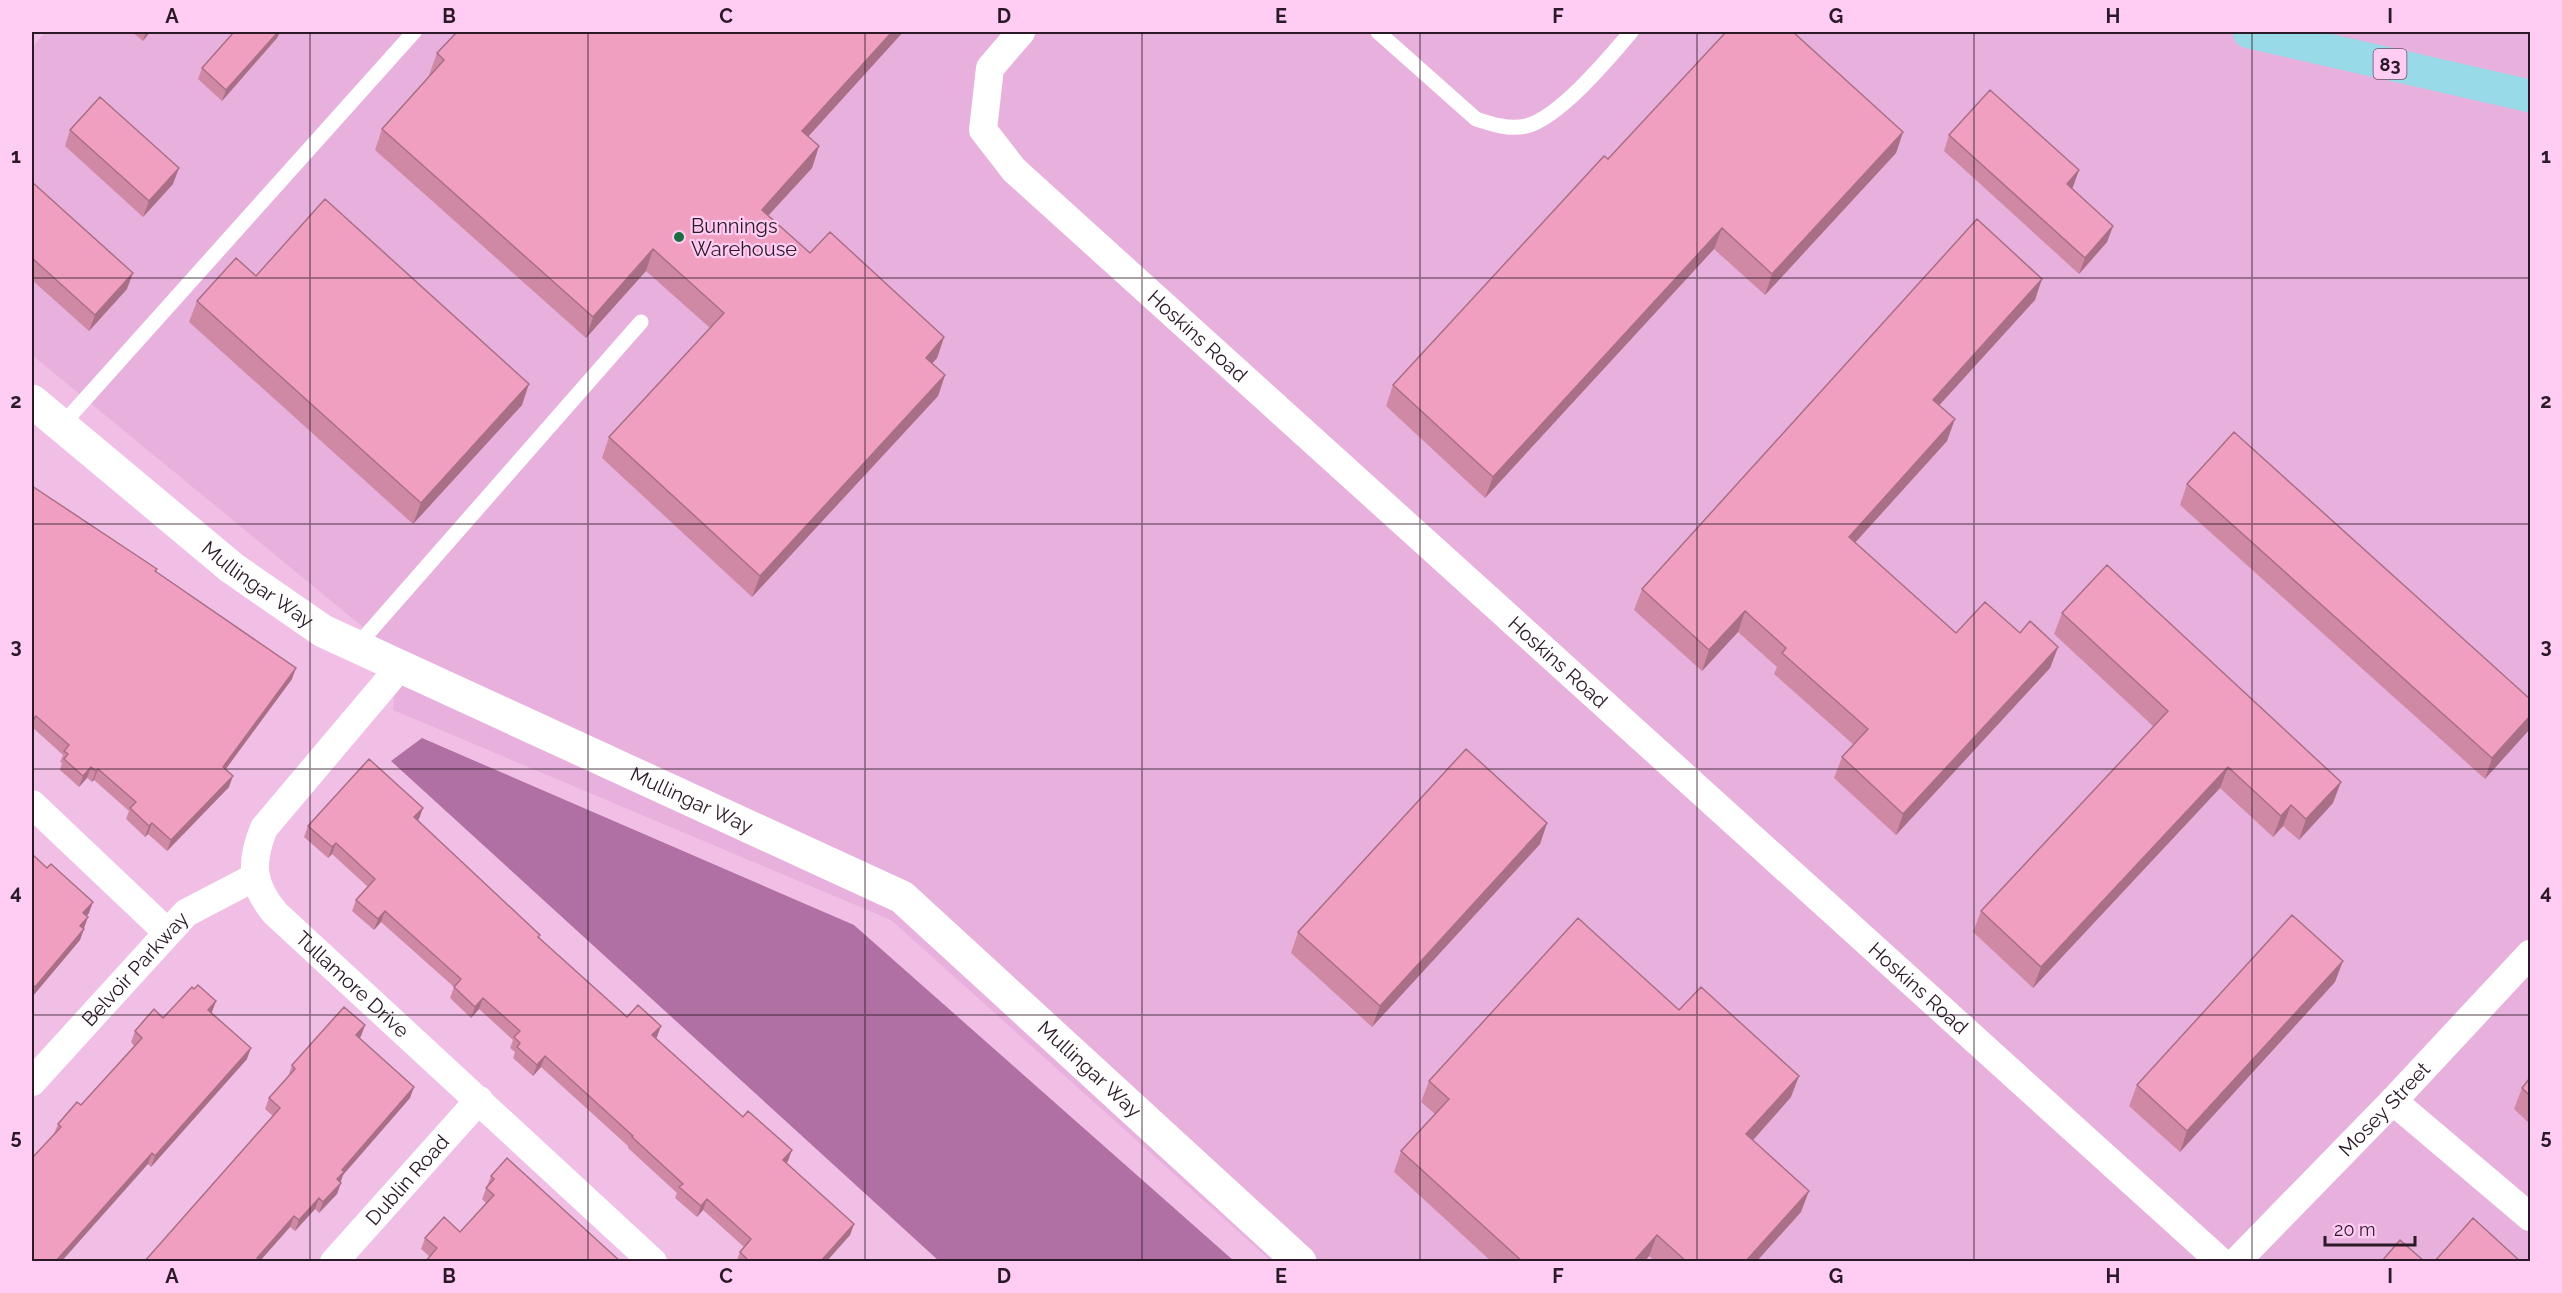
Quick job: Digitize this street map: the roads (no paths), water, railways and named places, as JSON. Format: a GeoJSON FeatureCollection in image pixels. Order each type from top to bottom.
{"type":"FeatureCollection","features":[{"type":"Feature","properties":{"kind":"main road","name":"83"},"geometry":{"type":"LineString","coordinates":[[2249,32],[2530,96]]}},
{"type":"Feature","properties":{"kind":"street","name":"Hoskins Road"},"geometry":{"type":"LineString","coordinates":[[1021,32],[990,68],[983,130],[1014,170],[2221,1262]]}},
{"type":"Feature","properties":{"kind":"street","name":"Mullingar Way"},"geometry":{"type":"LineString","coordinates":[[33,403],[232,568],[323,631],[399,668],[902,897],[1300,1262]]}},
{"type":"Feature","properties":{"kind":"street","name":"Tullamore Drive"},"geometry":{"type":"LineString","coordinates":[[399,668],[264,828],[254,853],[255,877],[262,898],[275,913],[653,1262]]}},
{"type":"Feature","properties":{"kind":"street"},"geometry":{"type":"LineString","coordinates":[[32,804],[167,932]]}},
{"type":"Feature","properties":{"kind":"street","name":"Belvoir Parkway"},"geometry":{"type":"LineString","coordinates":[[32,1082],[186,913],[206,900],[255,877]]}},
{"type":"Feature","properties":{"kind":"street","name":"Mosey Street"},"geometry":{"type":"LineString","coordinates":[[2236,1262],[2393,1101],[2530,954]]}},
{"type":"Feature","properties":{"kind":"street","name":"Dublin Road"},"geometry":{"type":"LineString","coordinates":[[334,1262],[479,1100]]}},
{"type":"Feature","properties":{"kind":"street"},"geometry":{"type":"LineString","coordinates":[[2393,1101],[2530,1217]]}},
{"type":"Feature","properties":{"kind":"lane"},"geometry":{"type":"LineString","coordinates":[[61,426],[414,32]]}},
{"type":"Feature","properties":{"kind":"lane"},"geometry":{"type":"LineString","coordinates":[[1378,32],[1476,119],[1496,126],[1526,126],[1561,106],[1600,68],[1631,32]]}},
{"type":"Feature","properties":{"kind":"lane"},"geometry":{"type":"LineString","coordinates":[[356,648],[640,322]]}},
{"type":"Feature","properties":{"kind":"place","name":"Bunnings Warehouse"},"geometry":{"type":"Point","coordinates":[679,237]}}]}
